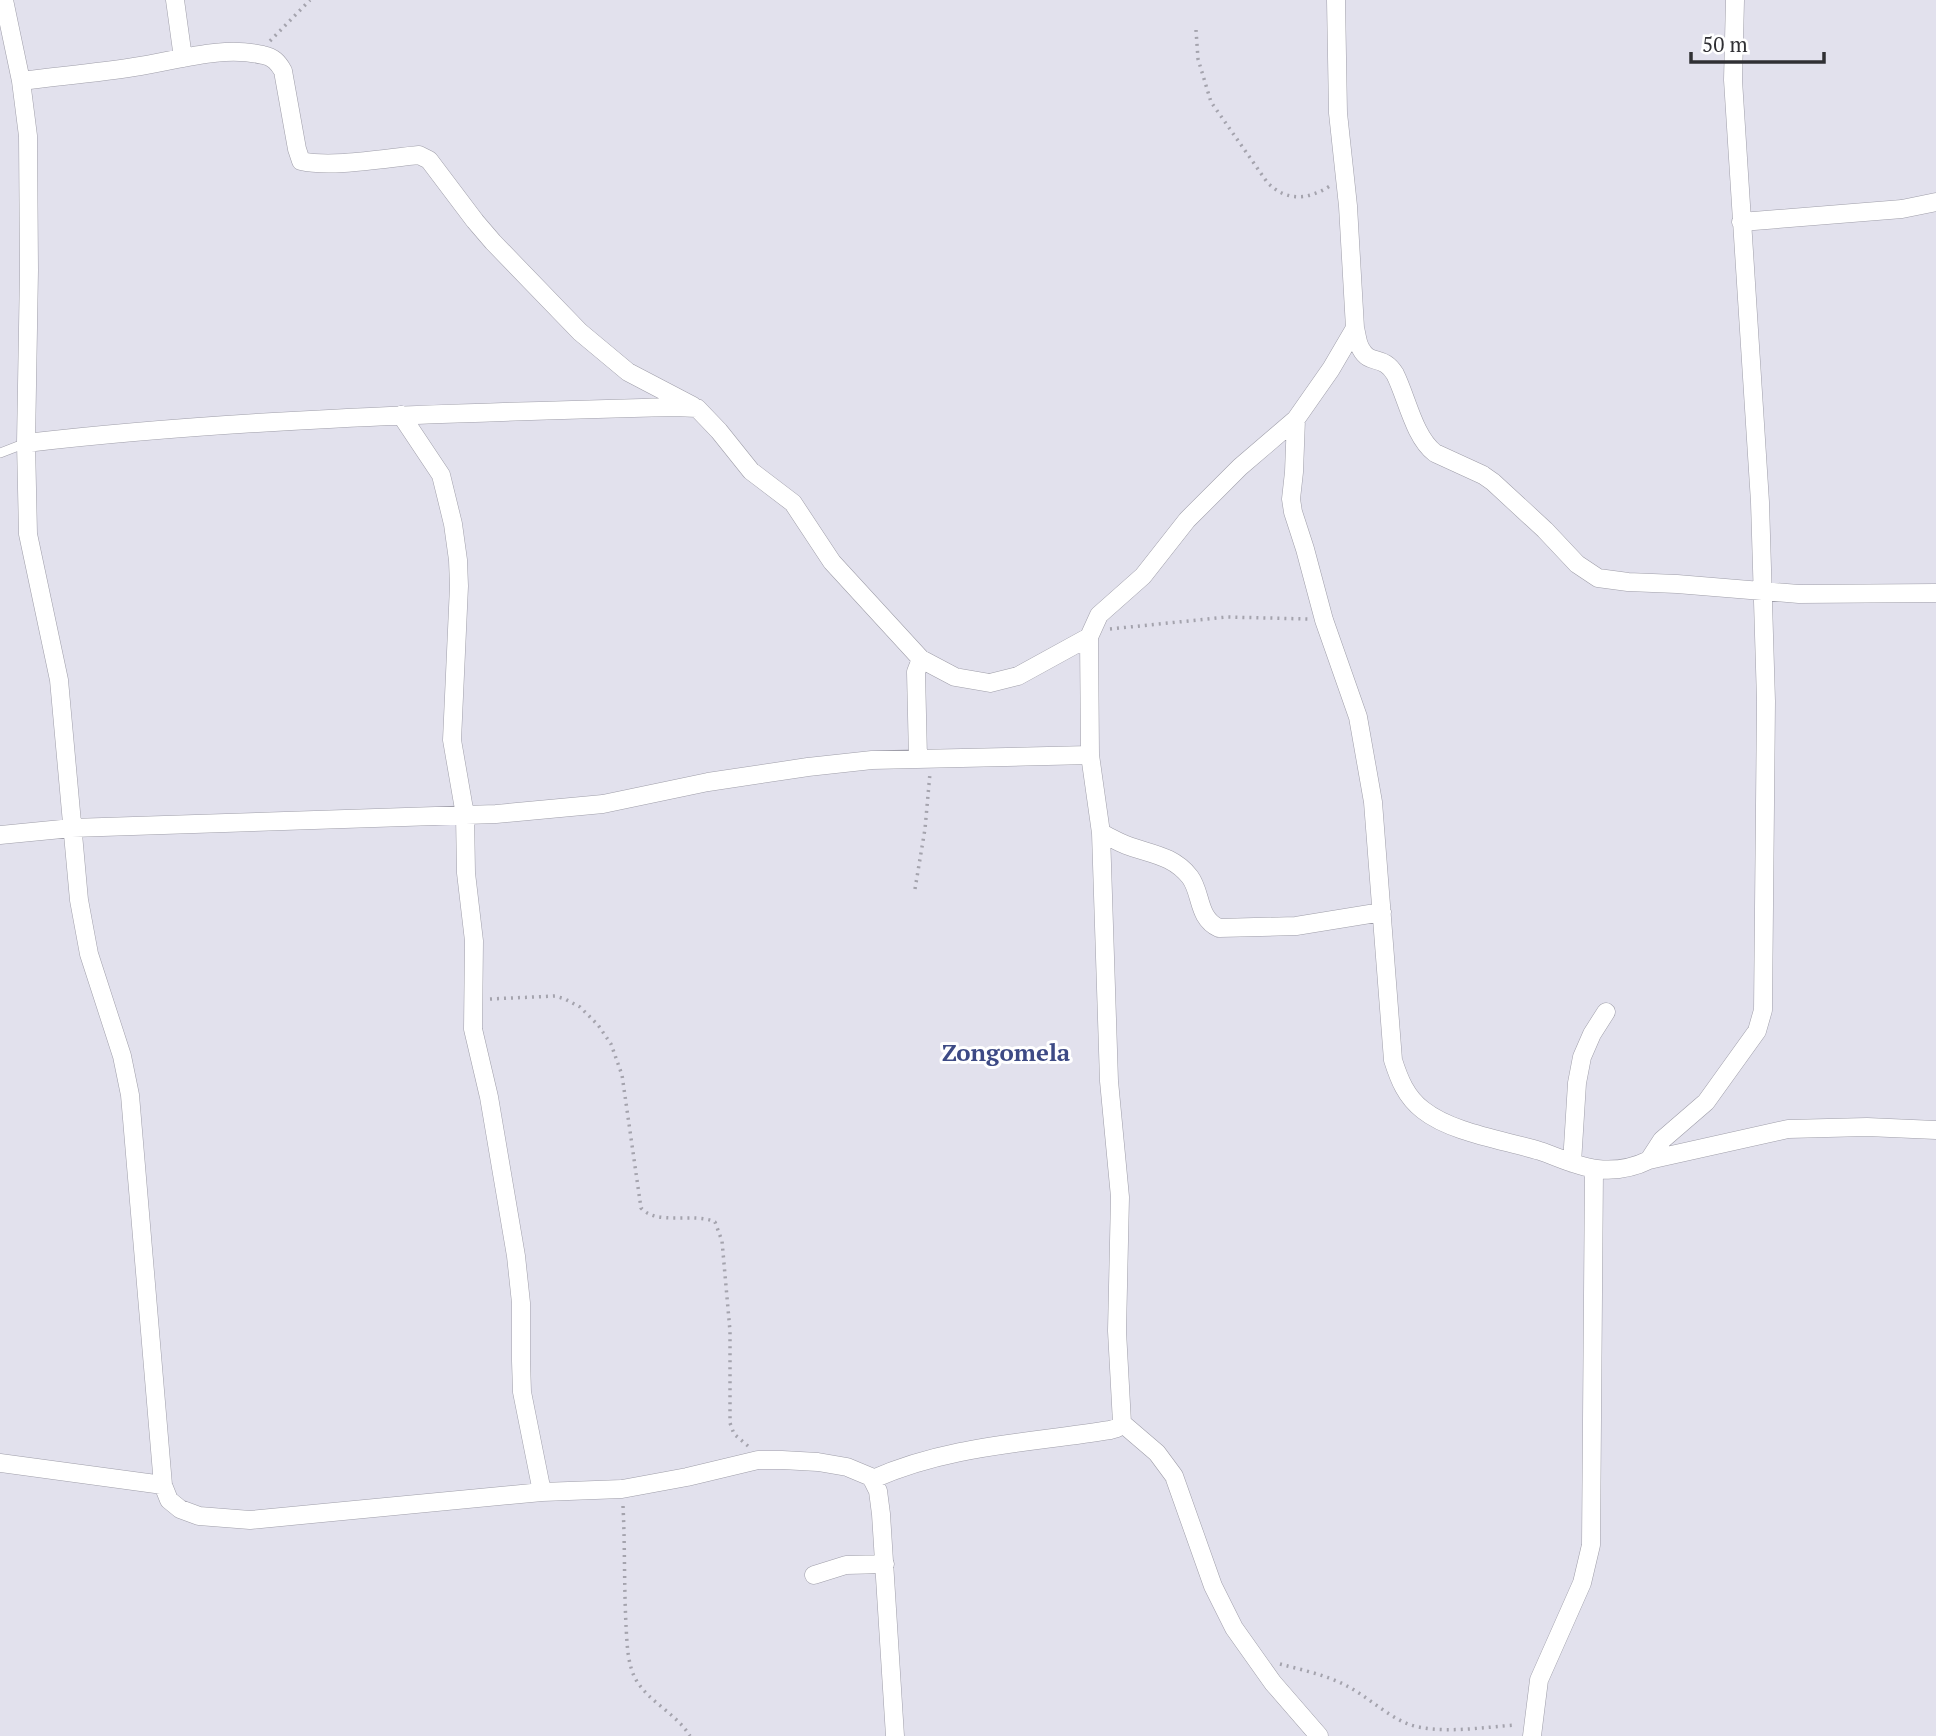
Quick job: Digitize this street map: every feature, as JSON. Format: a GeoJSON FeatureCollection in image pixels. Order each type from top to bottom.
{"type":"FeatureCollection","features":[{"type":"Feature","properties":{"kind":"street"},"geometry":{"type":"LineString","coordinates":[[175,0],[183,58]]}},
{"type":"Feature","properties":{"kind":"street"},"geometry":{"type":"LineString","coordinates":[[1336,0],[1338,113],[1353,272],[1355,328],[1363,353],[1371,359],[1386,363],[1394,373],[1428,448],[1493,482],[1577,564],[1598,578],[1820,595],[1936,593]]}},
{"type":"Feature","properties":{"kind":"street"},"geometry":{"type":"LineString","coordinates":[[1649,1160],[1662,1140],[1706,1102],[1757,1031],[1763,1010],[1766,701],[1760,502],[1733,80],[1735,0]]}},
{"type":"Feature","properties":{"kind":"street"},"geometry":{"type":"LineString","coordinates":[[3,3],[21,81],[28,136],[28,534],[59,680],[79,900],[89,954],[122,1056],[130,1095],[163,1485],[169,1500],[180,1509],[199,1516],[250,1520],[542,1492],[622,1489],[758,1460],[818,1462],[847,1467],[869,1475],[878,1491],[895,1736]]}},
{"type":"Feature","properties":{"kind":"street"},"geometry":{"type":"LineString","coordinates":[[21,81],[135,67],[217,53],[259,54],[275,59],[287,84],[301,160],[312,163],[350,162],[419,155],[429,160],[475,221],[580,332],[628,372],[697,408],[751,471],[793,503],[832,562],[920,659],[955,677],[990,683],[1018,676],[1091,633]]}},
{"type":"Feature","properties":{"kind":"street"},"geometry":{"type":"LineString","coordinates":[[1741,222],[1902,209],[1936,202]]}},
{"type":"Feature","properties":{"kind":"street"},"geometry":{"type":"LineString","coordinates":[[1319,1736],[1273,1683],[1234,1628],[1213,1586],[1174,1476],[1157,1453],[1122,1423],[1117,1331],[1120,1197],[1109,1081],[1101,833],[1090,755],[1091,633],[1102,612],[1143,576],[1187,520],[1240,467],[1296,419],[1331,369],[1355,328]]}},
{"type":"Feature","properties":{"kind":"street"},"geometry":{"type":"LineString","coordinates":[[26,443],[209,425],[401,415],[697,408]]}},
{"type":"Feature","properties":{"kind":"street"},"geometry":{"type":"LineString","coordinates":[[401,415],[441,475],[453,524],[458,560],[452,740],[465,815],[466,873],[474,941],[473,1033],[489,1097],[517,1266],[522,1303],[522,1392],[542,1492]]}},
{"type":"Feature","properties":{"kind":"street"},"geometry":{"type":"LineString","coordinates":[[1296,419],[1292,505],[1324,620],[1359,717],[1373,802],[1393,1060],[1400,1082],[1409,1096],[1422,1110],[1444,1124],[1594,1169],[1627,1168],[1649,1160],[1787,1129],[1820,1127],[1936,1130]]}},
{"type":"Feature","properties":{"kind":"street"},"geometry":{"type":"LineString","coordinates":[[920,659],[916,672],[925,758]]}},
{"type":"Feature","properties":{"kind":"street"},"geometry":{"type":"LineString","coordinates":[[0,835],[72,828],[496,814],[603,804],[708,782],[872,760],[1090,755]]}},
{"type":"Feature","properties":{"kind":"street"},"geometry":{"type":"LineString","coordinates":[[1101,833],[1126,845],[1162,856],[1182,868],[1194,883],[1206,918],[1219,928],[1296,926],[1382,912]]}},
{"type":"Feature","properties":{"kind":"street"},"geometry":{"type":"LineString","coordinates":[[1572,1163],[1577,1083],[1582,1057],[1606,1012]]}},
{"type":"Feature","properties":{"kind":"street"},"geometry":{"type":"LineString","coordinates":[[1536,1733],[1539,1680],[1582,1583],[1591,1545],[1594,1169]]}},
{"type":"Feature","properties":{"kind":"street"},"geometry":{"type":"LineString","coordinates":[[873,1479],[902,1466],[995,1444],[1110,1430],[1122,1423]]}},
{"type":"Feature","properties":{"kind":"street"},"geometry":{"type":"LineString","coordinates":[[0,1463],[163,1485]]}},
{"type":"Feature","properties":{"kind":"street"},"geometry":{"type":"LineString","coordinates":[[814,1575],[846,1565],[885,1564]]}},
{"type":"Feature","properties":{"kind":"lane"},"geometry":{"type":"LineString","coordinates":[[0,453],[26,443]]}},
{"type":"Feature","properties":{"kind":"path"},"geometry":{"type":"LineString","coordinates":[[259,54],[310,0]]}},
{"type":"Feature","properties":{"kind":"path"},"geometry":{"type":"LineString","coordinates":[[1196,30],[1198,60],[1211,102],[1276,191],[1291,197],[1316,193],[1326,189],[1344,173]]}},
{"type":"Feature","properties":{"kind":"path"},"geometry":{"type":"LineString","coordinates":[[1091,633],[1227,617],[1324,620]]}},
{"type":"Feature","properties":{"kind":"path"},"geometry":{"type":"LineString","coordinates":[[915,889],[925,828],[925,758]]}},
{"type":"Feature","properties":{"kind":"path"},"geometry":{"type":"LineString","coordinates":[[472,1000],[555,996],[565,999],[580,1007],[598,1024],[611,1044],[622,1075],[641,1208],[645,1213],[662,1217],[709,1219],[715,1222],[718,1229],[724,1261],[730,1331],[730,1423],[740,1441],[771,1460]]}},
{"type":"Feature","properties":{"kind":"path"},"geometry":{"type":"LineString","coordinates":[[622,1489],[625,1611],[631,1669],[635,1679],[652,1699],[674,1716],[690,1736]]}},
{"type":"Feature","properties":{"kind":"path"},"geometry":{"type":"LineString","coordinates":[[1254,1657],[1336,1681],[1397,1718],[1422,1728],[1470,1728],[1536,1733]]}},
{"type":"Feature","properties":{"kind":"district","name":"Zongomela"},"geometry":{"type":"Point","coordinates":[1006,1053]}}]}
